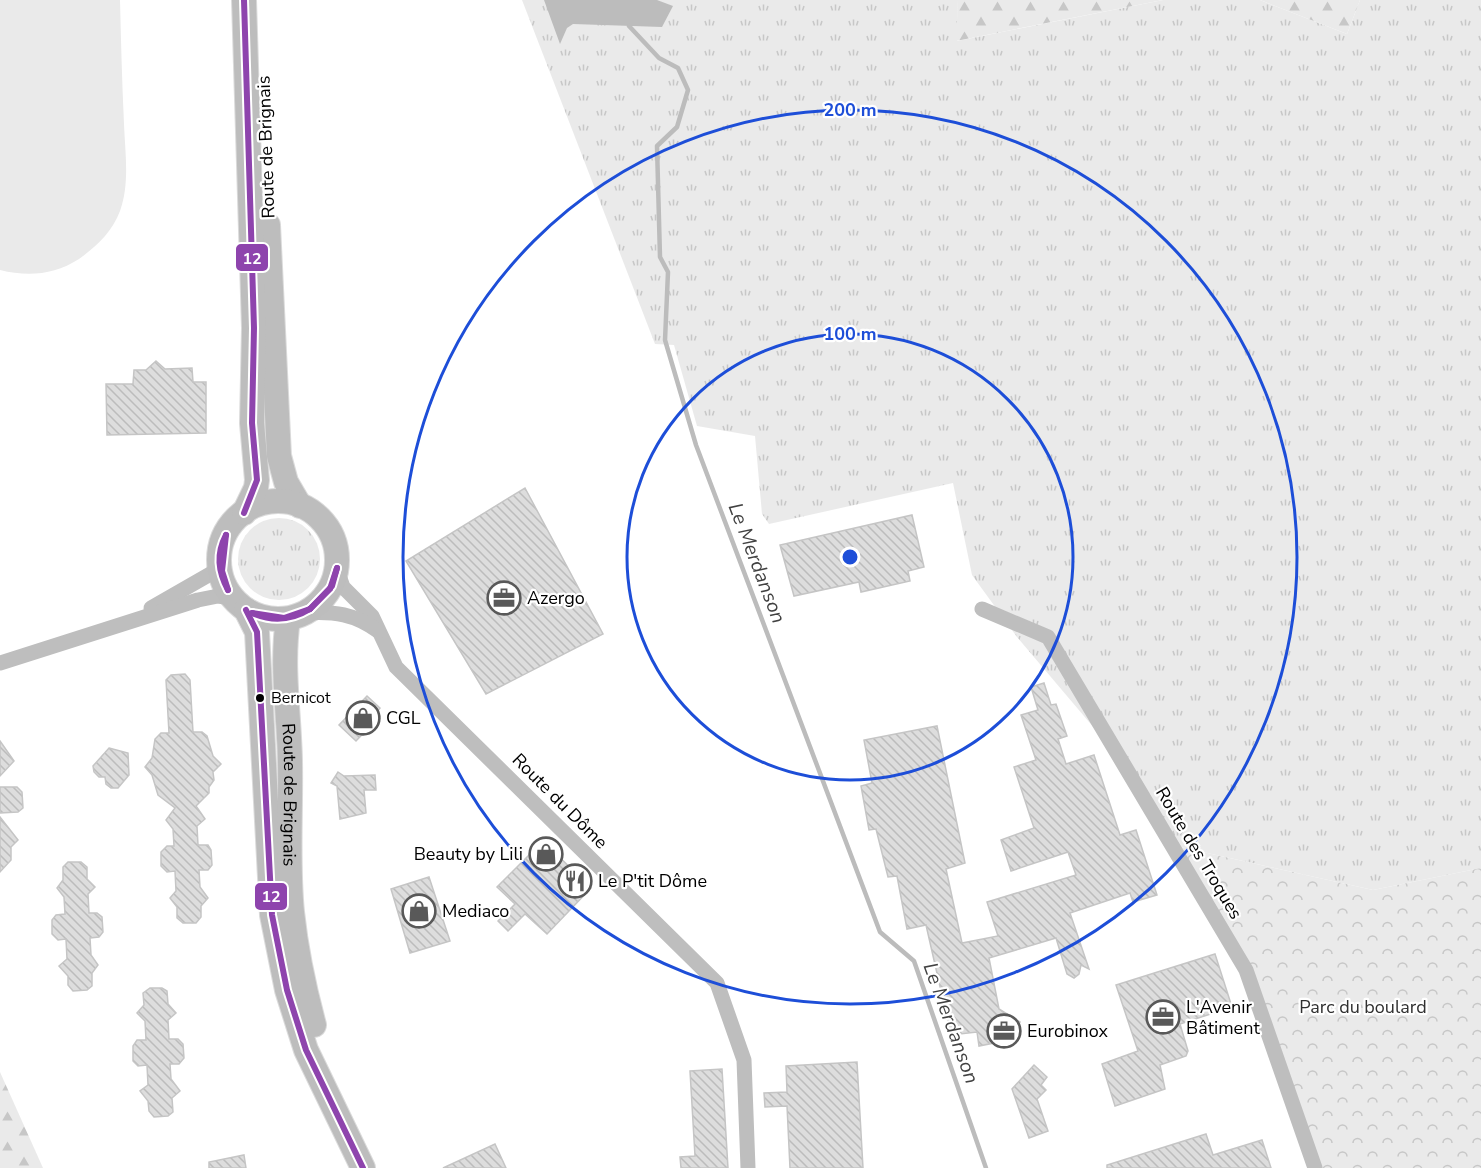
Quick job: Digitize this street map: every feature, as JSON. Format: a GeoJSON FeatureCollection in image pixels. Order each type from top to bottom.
{"type":"FeatureCollection","features":[{"type":"Feature","properties":{"kind":"main road","name":"Route de Brignais"},"geometry":{"type":"LineString","coordinates":[[244,0],[254,328],[252,423],[257,480],[256,488],[244,513]]}},
{"type":"Feature","properties":{"kind":"main road","name":"Route de Brignais"},"geometry":{"type":"LineString","coordinates":[[261,0],[276,428],[281,467],[300,506]]}},
{"type":"Feature","properties":{"kind":"main road"},"geometry":{"type":"LineString","coordinates":[[272,501],[300,506],[321,519],[331,534],[337,551],[337,570],[331,588],[320,602],[297,616],[266,618],[239,604],[224,584],[219,569],[220,549],[227,531],[244,513],[272,501]]}},
{"type":"Feature","properties":{"kind":"main road","name":"Route de Brignais"},"geometry":{"type":"LineString","coordinates":[[239,604],[257,632],[272,915],[287,990],[303,1040],[363,1168]]}},
{"type":"Feature","properties":{"kind":"main road","name":"Route de Brignais"},"geometry":{"type":"LineString","coordinates":[[297,616],[284,649],[290,763],[288,821],[292,911],[303,983],[336,1108]]}},
{"type":"Feature","properties":{"kind":"street"},"geometry":{"type":"LineString","coordinates":[[125,623],[219,569]]}},
{"type":"Feature","properties":{"kind":"street","name":"Route du Dôme"},"geometry":{"type":"LineString","coordinates":[[337,570],[344,587],[372,616],[396,667],[717,983],[744,1060],[748,1168]]}},
{"type":"Feature","properties":{"kind":"street"},"geometry":{"type":"LineString","coordinates":[[0,663],[198,600],[218,596],[239,604]]}},
{"type":"Feature","properties":{"kind":"street","name":"Route des Troques"},"geometry":{"type":"LineString","coordinates":[[982,609],[1048,638],[1246,970],[1315,1168]]}},
{"type":"Feature","properties":{"kind":"street"},"geometry":{"type":"LineString","coordinates":[[297,616],[330,611],[352,615],[379,631]]}},
{"type":"Feature","properties":{"kind":"green space"},"geometry":{"type":"Polygon","coordinates":[[[0,0],[120,0],[126,168],[123,201],[113,226],[92,249],[70,264],[41,273],[0,270],[0,0]]]}},
{"type":"Feature","properties":{"kind":"green space"},"geometry":{"type":"Polygon","coordinates":[[[522,0],[958,0],[957,41],[1163,0],[1260,0],[1347,34],[1360,0],[1481,0],[1481,868],[1373,890],[1176,846],[1150,794],[1017,637],[972,575],[953,483],[769,524],[762,514],[755,436],[697,426],[674,345],[655,344],[522,0]]]}},
{"type":"Feature","properties":{"kind":"green space"},"geometry":{"type":"Polygon","coordinates":[[[958,0],[1163,0],[956,41],[958,0]]]}},
{"type":"Feature","properties":{"kind":"green space"},"geometry":{"type":"Polygon","coordinates":[[[1260,0],[1360,0],[1347,34],[1260,0]]]}},
{"type":"Feature","properties":{"kind":"green space"},"geometry":{"type":"Polygon","coordinates":[[[279,518],[295,521],[308,530],[317,543],[320,559],[317,575],[308,588],[295,597],[279,600],[263,597],[250,588],[241,575],[238,559],[241,543],[250,530],[263,521],[279,518]]]}},
{"type":"Feature","properties":{"kind":"green space","name":"Parc du boulard"},"geometry":{"type":"Polygon","coordinates":[[[1176,846],[1373,890],[1481,868],[1481,1168],[1315,1168],[1246,970],[1176,846]]]}},
{"type":"Feature","properties":{"kind":"green space"},"geometry":{"type":"Polygon","coordinates":[[[0,1072],[43,1168],[0,1168],[0,1072]]]}},
{"type":"Feature","properties":{"kind":"shaded area"},"geometry":{"type":"Polygon","coordinates":[[[544,0],[657,0],[673,6],[662,27],[573,24],[567,28],[560,44],[544,0]]]}},
{"type":"Feature","properties":{"kind":"building"},"geometry":{"type":"Polygon","coordinates":[[[156,361],[165,369],[192,368],[193,382],[206,382],[206,433],[107,435],[106,384],[133,384],[134,370],[146,370],[156,361]]]}},
{"type":"Feature","properties":{"kind":"building"},"geometry":{"type":"Polygon","coordinates":[[[525,488],[603,634],[486,694],[406,561],[525,488]]]}},
{"type":"Feature","properties":{"kind":"building"},"geometry":{"type":"Polygon","coordinates":[[[912,515],[924,567],[908,571],[910,581],[861,592],[859,582],[794,596],[780,545],[912,515]]]}},
{"type":"Feature","properties":{"kind":"building"},"geometry":{"type":"Polygon","coordinates":[[[185,674],[190,680],[193,732],[202,732],[207,736],[213,756],[221,764],[213,772],[214,780],[209,787],[209,793],[196,806],[205,819],[197,826],[198,845],[208,845],[211,850],[212,865],[208,870],[199,870],[200,887],[208,898],[201,906],[201,917],[196,923],[183,923],[177,918],[177,907],[170,898],[176,891],[175,871],[167,872],[161,866],[161,852],[167,846],[174,846],[173,829],[166,820],[175,808],[158,795],[152,775],[145,767],[152,758],[155,739],[161,733],[169,733],[166,680],[171,675],[185,674]]]}},
{"type":"Feature","properties":{"kind":"building"},"geometry":{"type":"Polygon","coordinates":[[[1044,683],[1051,705],[1056,704],[1067,736],[1058,739],[1066,764],[1094,755],[1120,835],[1136,830],[1157,895],[1133,902],[1130,893],[1070,913],[1089,969],[1081,965],[1079,974],[1074,978],[1067,974],[1056,938],[989,958],[999,1009],[1020,1022],[1009,1040],[979,1046],[977,1032],[951,1035],[926,925],[907,929],[897,876],[888,877],[876,829],[869,830],[861,786],[872,783],[864,740],[937,726],[965,863],[946,869],[962,943],[998,936],[987,902],[1076,875],[1068,852],[1011,871],[1001,840],[1034,828],[1014,767],[1036,760],[1021,715],[1038,710],[1031,687],[1044,683]]]}},
{"type":"Feature","properties":{"kind":"building"},"geometry":{"type":"Polygon","coordinates":[[[367,696],[380,708],[376,713],[380,716],[356,741],[339,725],[367,696]]]}},
{"type":"Feature","properties":{"kind":"building"},"geometry":{"type":"Polygon","coordinates":[[[0,741],[14,761],[0,776],[0,741]]]}},
{"type":"Feature","properties":{"kind":"building"},"geometry":{"type":"Polygon","coordinates":[[[109,748],[128,753],[129,775],[118,788],[111,788],[106,784],[105,777],[99,777],[94,772],[93,766],[109,748]]]}},
{"type":"Feature","properties":{"kind":"building"},"geometry":{"type":"Polygon","coordinates":[[[338,772],[344,776],[375,775],[376,790],[364,790],[366,813],[340,819],[337,786],[331,783],[338,772]]]}},
{"type":"Feature","properties":{"kind":"building"},"geometry":{"type":"Polygon","coordinates":[[[0,787],[17,787],[22,792],[23,808],[18,812],[0,813],[0,787]]]}},
{"type":"Feature","properties":{"kind":"building"},"geometry":{"type":"Polygon","coordinates":[[[0,817],[18,840],[11,847],[11,860],[0,872],[0,817]]]}},
{"type":"Feature","properties":{"kind":"building"},"geometry":{"type":"Polygon","coordinates":[[[543,841],[591,888],[547,934],[525,914],[508,931],[498,921],[515,904],[497,887],[543,841]]]}},
{"type":"Feature","properties":{"kind":"building"},"geometry":{"type":"Polygon","coordinates":[[[68,862],[81,862],[87,867],[87,879],[95,887],[88,894],[89,913],[97,913],[102,917],[103,932],[99,937],[90,938],[91,955],[98,965],[92,973],[92,986],[87,990],[73,991],[68,985],[68,976],[59,966],[67,959],[66,939],[58,940],[52,934],[52,920],[56,915],[65,914],[64,897],[57,888],[63,880],[63,867],[68,862]]]}},
{"type":"Feature","properties":{"kind":"building"},"geometry":{"type":"Polygon","coordinates":[[[429,877],[450,941],[410,953],[391,889],[429,877]]]}},
{"type":"Feature","properties":{"kind":"building"},"geometry":{"type":"Polygon","coordinates":[[[1215,954],[1232,1007],[1180,1024],[1188,1051],[1186,1056],[1160,1065],[1165,1089],[1115,1106],[1102,1064],[1138,1051],[1116,985],[1215,954]]]}},
{"type":"Feature","properties":{"kind":"building"},"geometry":{"type":"Polygon","coordinates":[[[150,988],[162,988],[167,991],[168,1004],[176,1013],[168,1020],[169,1039],[178,1039],[183,1044],[184,1058],[179,1064],[170,1064],[171,1079],[180,1091],[172,1098],[173,1112],[168,1116],[154,1117],[149,1111],[148,1101],[140,1091],[148,1085],[147,1065],[138,1066],[133,1061],[133,1046],[137,1040],[146,1040],[145,1021],[137,1013],[144,1005],[143,993],[150,988]]]}},
{"type":"Feature","properties":{"kind":"building"},"geometry":{"type":"Polygon","coordinates":[[[857,1062],[863,1168],[790,1168],[787,1106],[765,1107],[764,1093],[787,1092],[786,1066],[857,1062]]]}},
{"type":"Feature","properties":{"kind":"building"},"geometry":{"type":"Polygon","coordinates":[[[1034,1065],[1047,1077],[1041,1085],[1046,1090],[1037,1099],[1048,1131],[1029,1138],[1012,1089],[1034,1065]]]}},
{"type":"Feature","properties":{"kind":"building"},"geometry":{"type":"Polygon","coordinates":[[[722,1069],[728,1168],[681,1168],[680,1157],[695,1156],[690,1071],[722,1069]]]}},
{"type":"Feature","properties":{"kind":"building"},"geometry":{"type":"Polygon","coordinates":[[[1206,1134],[1213,1155],[1262,1140],[1271,1168],[1107,1168],[1107,1165],[1206,1134]]]}},
{"type":"Feature","properties":{"kind":"building"},"geometry":{"type":"Polygon","coordinates":[[[495,1144],[506,1168],[443,1168],[495,1144]]]}},
{"type":"Feature","properties":{"kind":"building"},"geometry":{"type":"Polygon","coordinates":[[[244,1155],[246,1168],[209,1168],[209,1162],[244,1155]]]}},
{"type":"Feature","properties":{"kind":"waterway","name":"Le Merdanson"},"geometry":{"type":"LineString","coordinates":[[629,26],[659,58],[678,68],[688,90],[677,127],[657,146],[660,257],[668,272],[665,340],[696,445],[880,932],[914,961],[986,1168]]}},
{"type":"Feature","properties":{"kind":"transit line","name":"12"},"geometry":{"type":"LineString","coordinates":[[244,0],[254,328],[252,423],[257,480],[244,513]]}},
{"type":"Feature","properties":{"kind":"transit line","name":"12"},"geometry":{"type":"LineString","coordinates":[[226,535],[222,571],[228,590]]}},
{"type":"Feature","properties":{"kind":"transit line","name":"12"},"geometry":{"type":"LineString","coordinates":[[226,535],[219,563],[228,590]]}},
{"type":"Feature","properties":{"kind":"transit line","name":"12"},"geometry":{"type":"LineString","coordinates":[[310,609],[330,589],[337,568]]}},
{"type":"Feature","properties":{"kind":"transit line","name":"12"},"geometry":{"type":"LineString","coordinates":[[310,609],[332,586],[337,568]]}},
{"type":"Feature","properties":{"kind":"transit line","name":"12"},"geometry":{"type":"LineString","coordinates":[[252,613],[284,618],[310,609]]}},
{"type":"Feature","properties":{"kind":"transit line","name":"12"},"geometry":{"type":"LineString","coordinates":[[252,613],[274,619],[296,616],[310,609]]}},
{"type":"Feature","properties":{"kind":"transit line","name":"12"},"geometry":{"type":"LineString","coordinates":[[246,610],[257,632],[272,915],[287,990],[306,1050],[363,1168]]}},
{"type":"Feature","properties":{"kind":"place","name":"Azergo"},"geometry":{"type":"Point","coordinates":[504,598]}},
{"type":"Feature","properties":{"kind":"place","name":"Bernicot"},"geometry":{"type":"Point","coordinates":[260,698]}},
{"type":"Feature","properties":{"kind":"place","name":"CGL"},"geometry":{"type":"Point","coordinates":[363,718]}},
{"type":"Feature","properties":{"kind":"place","name":"Beauty by Lili"},"geometry":{"type":"Point","coordinates":[546,854]}},
{"type":"Feature","properties":{"kind":"place","name":"Le P'tit Dôme"},"geometry":{"type":"Point","coordinates":[575,881]}},
{"type":"Feature","properties":{"kind":"place","name":"Mediaco"},"geometry":{"type":"Point","coordinates":[419,911]}},
{"type":"Feature","properties":{"kind":"place","name":"L'Avenir Bâtiment"},"geometry":{"type":"Point","coordinates":[1163,1017]}},
{"type":"Feature","properties":{"kind":"place","name":"Eurobinox"},"geometry":{"type":"Point","coordinates":[1004,1031]}}]}
